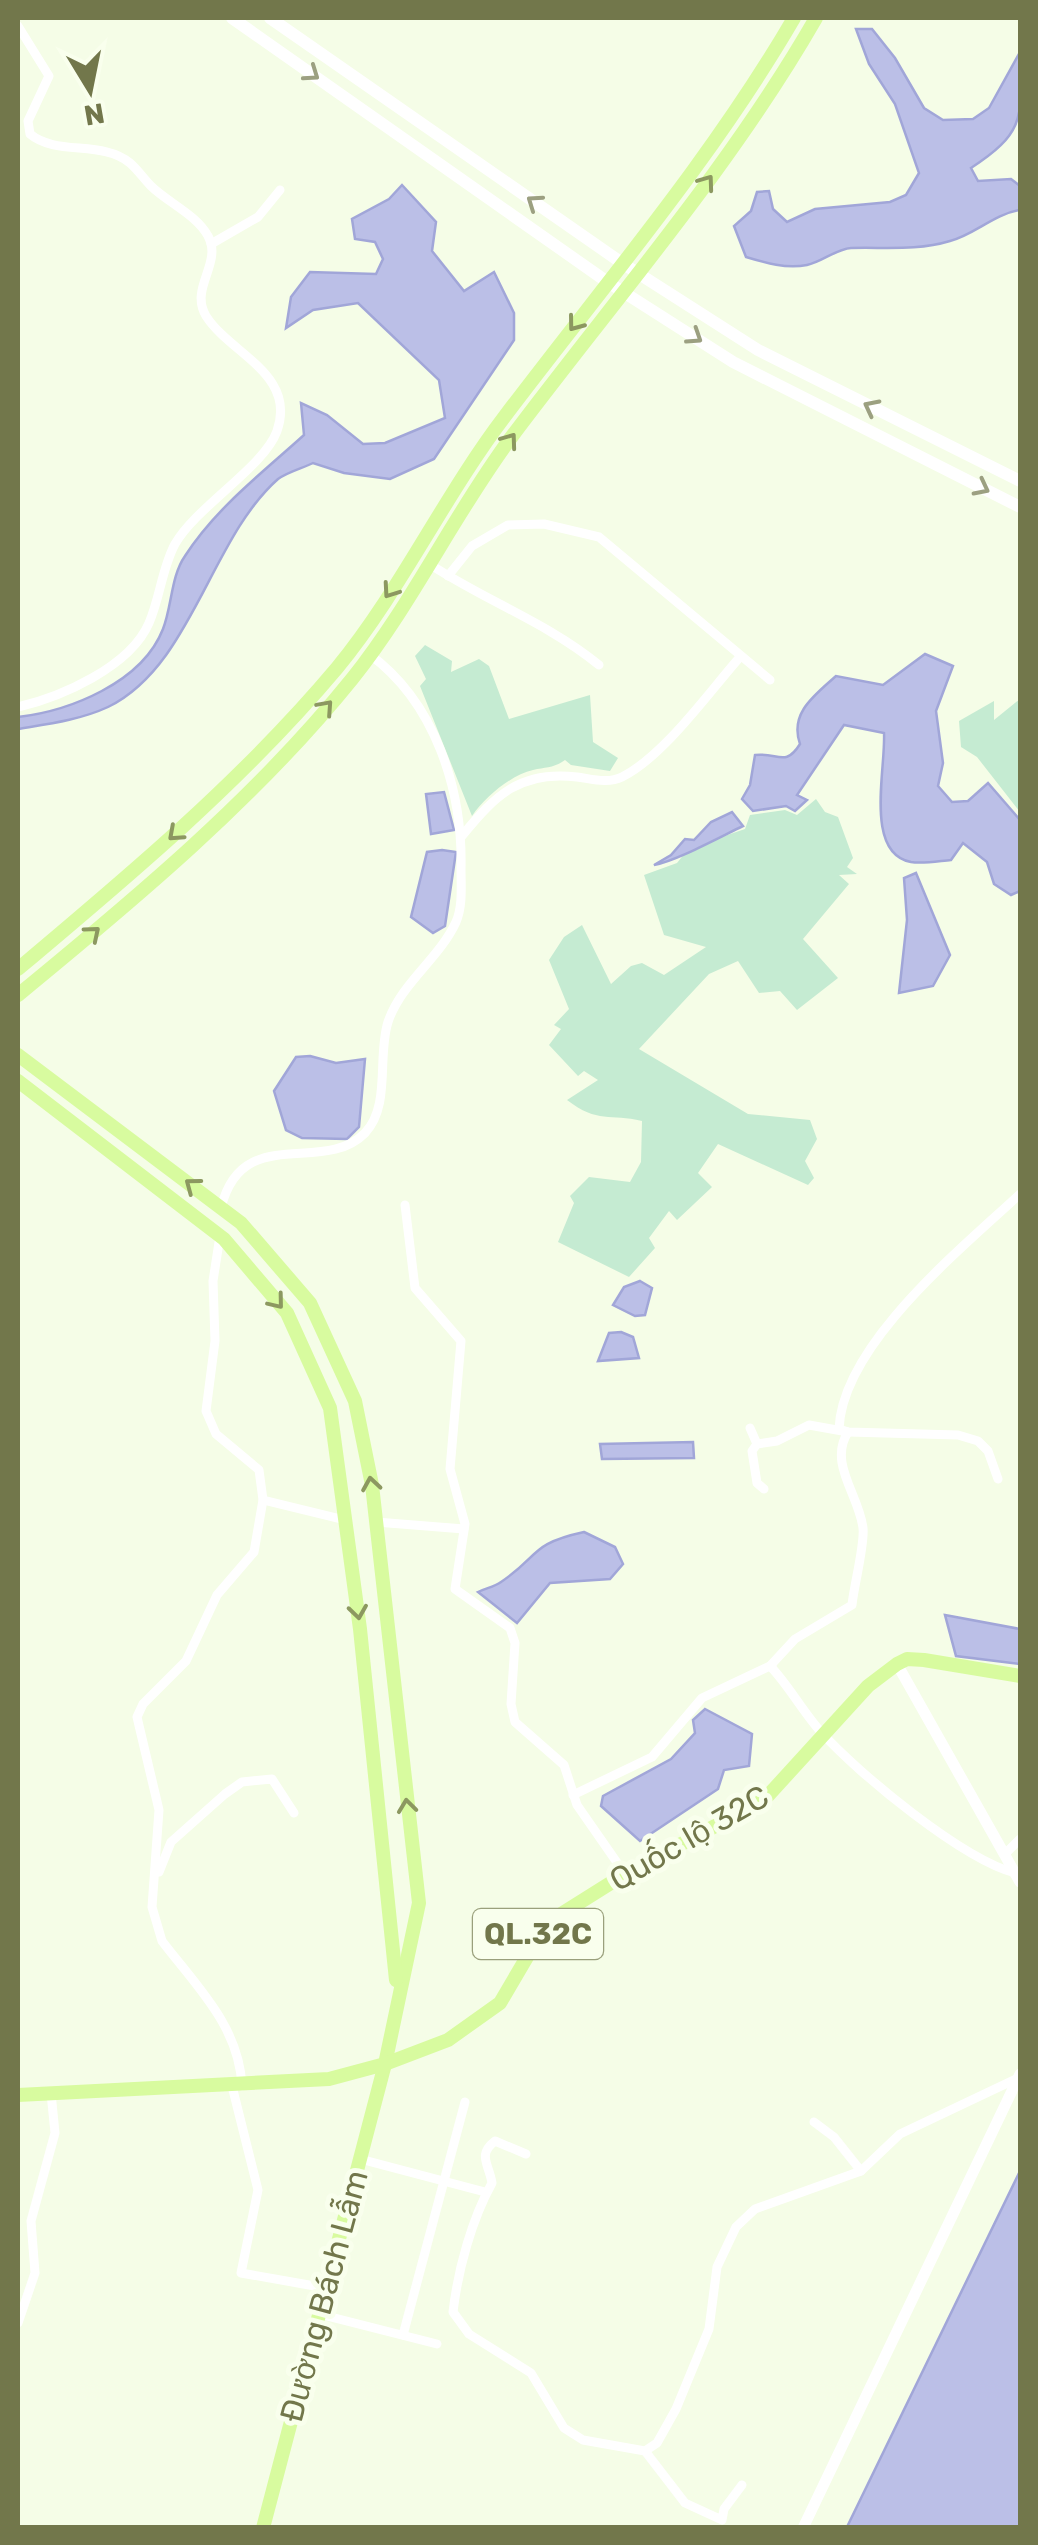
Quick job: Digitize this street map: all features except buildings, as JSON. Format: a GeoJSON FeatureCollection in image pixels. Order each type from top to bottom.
{"type":"FeatureCollection","features":[{"type":"Feature","properties":{"kind":"main road"},"geometry":{"type":"LineString","coordinates":[[232,18],[607,282],[733,362],[1020,507]]}},
{"type":"Feature","properties":{"kind":"main road"},"geometry":{"type":"LineString","coordinates":[[270,18],[622,263],[758,350],[1020,482]]}},
{"type":"Feature","properties":{"kind":"main road"},"geometry":{"type":"LineString","coordinates":[[18,969],[184,828],[338,666],[490,435],[760,76],[794,18]]}},
{"type":"Feature","properties":{"kind":"main road"},"geometry":{"type":"LineString","coordinates":[[18,995],[194,843],[281,757],[369,654],[507,444],[780,81],[816,18]]}},
{"type":"Feature","properties":{"kind":"main road"},"geometry":{"type":"LineString","coordinates":[[18,1055],[241,1222],[310,1302],[355,1400],[376,1522],[418,1903],[398,1990]]}},
{"type":"Feature","properties":{"kind":"main road"},"geometry":{"type":"LineString","coordinates":[[18,1082],[220,1236],[287,1313],[330,1408],[398,1990]]}},
{"type":"Feature","properties":{"kind":"main road"},"geometry":{"type":"LineString","coordinates":[[897,1664],[907,1659],[924,1660],[1020,1676]]}},
{"type":"Feature","properties":{"kind":"main road","name":"Quốc lộ 32C"},"geometry":{"type":"LineString","coordinates":[[18,2095],[329,2079],[385,2064],[448,2040],[490,2013],[548,1923],[624,1874],[764,1800],[868,1686],[897,1664]]}},
{"type":"Feature","properties":{"kind":"main road","name":"Đường Bách Lẫm"},"geometry":{"type":"LineString","coordinates":[[263,2528],[385,2064],[398,1990]]}},
{"type":"Feature","properties":{"kind":"street"},"geometry":{"type":"LineString","coordinates":[[18,26],[49,76],[29,118],[30,134],[40,140],[104,151],[125,160],[206,231],[212,258],[200,292],[202,308],[273,384],[280,409],[276,434],[180,536],[150,622],[128,651],[58,694],[18,707]]}},
{"type":"Feature","properties":{"kind":"street"},"geometry":{"type":"LineString","coordinates":[[211,244],[258,217],[280,190]]}},
{"type":"Feature","properties":{"kind":"street"},"geometry":{"type":"LineString","coordinates":[[448,576],[472,546],[508,525],[544,524],[599,538],[770,680]]}},
{"type":"Feature","properties":{"kind":"street"},"geometry":{"type":"LineString","coordinates":[[430,564],[560,634],[599,666]]}},
{"type":"Feature","properties":{"kind":"street"},"geometry":{"type":"LineString","coordinates":[[221,1208],[232,1182],[258,1159],[343,1147],[370,1126],[378,1106],[382,1047],[393,1009],[450,932],[459,912],[462,836],[446,766],[412,694],[369,654]]}},
{"type":"Feature","properties":{"kind":"street"},"geometry":{"type":"LineString","coordinates":[[462,836],[497,795],[520,781],[559,775],[610,782],[629,773],[673,732],[740,657]]}},
{"type":"Feature","properties":{"kind":"street"},"geometry":{"type":"LineString","coordinates":[[848,1432],[839,1428],[842,1396],[860,1363],[913,1294],[1020,1194]]}},
{"type":"Feature","properties":{"kind":"street"},"geometry":{"type":"LineString","coordinates":[[406,1206],[415,1288],[461,1342],[450,1469],[464,1529],[455,1589],[513,1632],[513,1717],[522,1732],[564,1765],[573,1795],[624,1874]]}},
{"type":"Feature","properties":{"kind":"street"},"geometry":{"type":"LineString","coordinates":[[220,1236],[206,1410],[216,1434],[256,1463],[263,1500],[250,1559],[218,1595],[186,1660],[144,1704],[138,1717],[159,1810],[152,1914],[158,1933],[233,2036],[241,2058],[237,2086],[258,2190],[241,2273],[326,2288]]}},
{"type":"Feature","properties":{"kind":"street"},"geometry":{"type":"LineString","coordinates":[[764,1490],[757,1482],[752,1451],[757,1444],[776,1441],[809,1425],[848,1432],[967,1437],[988,1451],[998,1479]]}},
{"type":"Feature","properties":{"kind":"street"},"geometry":{"type":"LineString","coordinates":[[750,1428],[757,1444]]}},
{"type":"Feature","properties":{"kind":"street"},"geometry":{"type":"LineString","coordinates":[[573,1795],[652,1757],[702,1698],[772,1665],[796,1638],[852,1605],[863,1529],[842,1466],[840,1444],[848,1432]]}},
{"type":"Feature","properties":{"kind":"street"},"geometry":{"type":"LineString","coordinates":[[263,1500],[345,1520]]}},
{"type":"Feature","properties":{"kind":"street"},"geometry":{"type":"LineString","coordinates":[[376,1522],[464,1529]]}},
{"type":"Feature","properties":{"kind":"street"},"geometry":{"type":"LineString","coordinates":[[897,1664],[1018,1877]]}},
{"type":"Feature","properties":{"kind":"street"},"geometry":{"type":"LineString","coordinates":[[772,1665],[824,1736],[943,1837],[1018,1877]]}},
{"type":"Feature","properties":{"kind":"street"},"geometry":{"type":"LineString","coordinates":[[155,1880],[171,1842],[242,1782],[272,1779],[294,1813]]}},
{"type":"Feature","properties":{"kind":"street"},"geometry":{"type":"LineString","coordinates":[[1006,1853],[1020,1838]]}},
{"type":"Feature","properties":{"kind":"street"},"geometry":{"type":"LineString","coordinates":[[645,2451],[657,2443],[676,2409],[709,2329],[717,2267],[736,2227],[755,2208],[861,2171],[900,2134],[1019,2076]]}},
{"type":"Feature","properties":{"kind":"street"},"geometry":{"type":"LineString","coordinates":[[803,2528],[1019,2076]]}},
{"type":"Feature","properties":{"kind":"street"},"geometry":{"type":"LineString","coordinates":[[18,2324],[35,2274],[31,2221],[55,2134],[52,2092]]}},
{"type":"Feature","properties":{"kind":"street"},"geometry":{"type":"LineString","coordinates":[[403,2335],[465,2102]]}},
{"type":"Feature","properties":{"kind":"street"},"geometry":{"type":"LineString","coordinates":[[814,2122],[834,2137],[861,2171]]}},
{"type":"Feature","properties":{"kind":"street"},"geometry":{"type":"LineString","coordinates":[[526,2154],[495,2141],[486,2148],[483,2159],[492,2183],[485,2192],[453,2312],[469,2334],[531,2373],[564,2428],[583,2440],[645,2451],[685,2502],[722,2520],[724,2509],[742,2486]]}},
{"type":"Feature","properties":{"kind":"street"},"geometry":{"type":"LineString","coordinates":[[360,2159],[485,2192]]}},
{"type":"Feature","properties":{"kind":"street"},"geometry":{"type":"LineString","coordinates":[[320,2314],[437,2344]]}},
{"type":"Feature","properties":{"kind":"green space"},"geometry":{"type":"Polygon","coordinates":[[[425,645],[452,661],[451,672],[479,659],[489,666],[509,719],[590,695],[593,742],[618,758],[610,771],[571,765],[565,760],[525,773],[499,788],[472,816],[420,686],[426,679],[415,656],[425,645]]]}},
{"type":"Feature","properties":{"kind":"green space"},"geometry":{"type":"Polygon","coordinates":[[[1020,699],[1020,812],[977,757],[961,747],[959,721],[994,701],[994,720],[1020,699]]]}},
{"type":"Feature","properties":{"kind":"green space"},"geometry":{"type":"Polygon","coordinates":[[[816,799],[825,812],[838,817],[853,858],[847,867],[857,874],[839,875],[849,884],[803,939],[838,978],[797,1010],[780,991],[759,993],[738,961],[709,974],[639,1049],[748,1114],[810,1120],[817,1139],[805,1161],[814,1178],[808,1185],[718,1144],[698,1173],[712,1187],[677,1220],[669,1211],[649,1238],[655,1248],[629,1277],[558,1242],[574,1203],[570,1196],[589,1177],[630,1182],[641,1162],[642,1121],[596,1115],[567,1100],[598,1080],[584,1071],[578,1076],[549,1045],[561,1029],[554,1025],[569,1009],[549,960],[564,937],[582,925],[611,984],[631,966],[642,963],[664,975],[706,947],[664,935],[644,875],[677,863],[689,848],[745,829],[750,815],[785,810],[797,815],[816,799]]]}},
{"type":"Feature","properties":{"kind":"water"},"geometry":{"type":"Polygon","coordinates":[[[856,29],[872,29],[895,58],[924,108],[943,120],[973,119],[989,108],[1020,52],[1020,107],[1012,132],[971,168],[978,181],[1011,179],[1020,186],[1020,210],[938,244],[851,248],[799,266],[746,257],[734,226],[751,211],[757,192],[769,191],[773,209],[787,222],[815,209],[890,202],[906,195],[919,173],[895,104],[869,64],[856,29]]]}},
{"type":"Feature","properties":{"kind":"water"},"geometry":{"type":"Polygon","coordinates":[[[402,185],[436,222],[432,251],[464,291],[494,272],[514,313],[514,340],[434,459],[390,479],[344,473],[313,463],[278,479],[235,534],[181,633],[137,688],[97,711],[18,729],[18,717],[81,701],[139,665],[163,629],[177,573],[197,539],[240,492],[304,435],[301,403],[327,415],[363,444],[385,443],[445,418],[439,380],[358,303],[313,310],[286,328],[291,297],[310,272],[376,274],[383,259],[375,242],[355,239],[352,219],[389,199],[402,185]]]}},
{"type":"Feature","properties":{"kind":"water"},"geometry":{"type":"Polygon","coordinates":[[[925,654],[953,666],[936,711],[943,763],[938,786],[952,802],[968,801],[988,783],[1020,820],[1020,891],[1011,895],[994,884],[987,862],[963,843],[951,860],[916,863],[896,855],[882,827],[884,733],[844,725],[797,795],[807,800],[795,811],[786,806],[753,811],[742,799],[750,785],[755,755],[785,757],[795,751],[800,744],[801,714],[836,676],[883,685],[925,654]]]}},
{"type":"Feature","properties":{"kind":"water"},"geometry":{"type":"Polygon","coordinates":[[[444,792],[454,830],[431,834],[426,794],[444,792]]]}},
{"type":"Feature","properties":{"kind":"water"},"geometry":{"type":"Polygon","coordinates":[[[732,812],[743,826],[654,865],[671,855],[685,839],[694,840],[711,822],[732,812]]]}},
{"type":"Feature","properties":{"kind":"water"},"geometry":{"type":"Polygon","coordinates":[[[427,852],[456,852],[445,926],[433,933],[411,917],[427,852]]]}},
{"type":"Feature","properties":{"kind":"water"},"geometry":{"type":"Polygon","coordinates":[[[916,873],[950,955],[933,986],[899,993],[907,920],[904,878],[916,873]]]}},
{"type":"Feature","properties":{"kind":"water"},"geometry":{"type":"Polygon","coordinates":[[[310,1056],[336,1063],[365,1059],[359,1127],[347,1139],[302,1138],[286,1130],[274,1091],[296,1057],[310,1056]]]}},
{"type":"Feature","properties":{"kind":"water"},"geometry":{"type":"Polygon","coordinates":[[[640,1281],[652,1288],[645,1315],[635,1316],[613,1305],[624,1287],[640,1281]]]}},
{"type":"Feature","properties":{"kind":"water"},"geometry":{"type":"Polygon","coordinates":[[[609,1333],[633,1337],[639,1358],[598,1361],[609,1333]]]}},
{"type":"Feature","properties":{"kind":"water"},"geometry":{"type":"Polygon","coordinates":[[[693,1442],[694,1458],[602,1459],[600,1444],[693,1442]]]}},
{"type":"Feature","properties":{"kind":"water"},"geometry":{"type":"Polygon","coordinates":[[[584,1532],[615,1547],[623,1564],[610,1579],[550,1583],[517,1623],[478,1592],[514,1573],[544,1546],[584,1532]]]}},
{"type":"Feature","properties":{"kind":"water"},"geometry":{"type":"Polygon","coordinates":[[[945,1615],[1020,1629],[1020,1664],[956,1656],[945,1615]]]}},
{"type":"Feature","properties":{"kind":"water"},"geometry":{"type":"Polygon","coordinates":[[[705,1709],[752,1734],[749,1766],[724,1770],[718,1789],[640,1841],[601,1806],[603,1796],[671,1759],[695,1733],[693,1720],[705,1709]]]}},
{"type":"Feature","properties":{"kind":"water"},"geometry":{"type":"Polygon","coordinates":[[[1020,2171],[1020,2527],[847,2527],[1020,2171]]]}}]}
